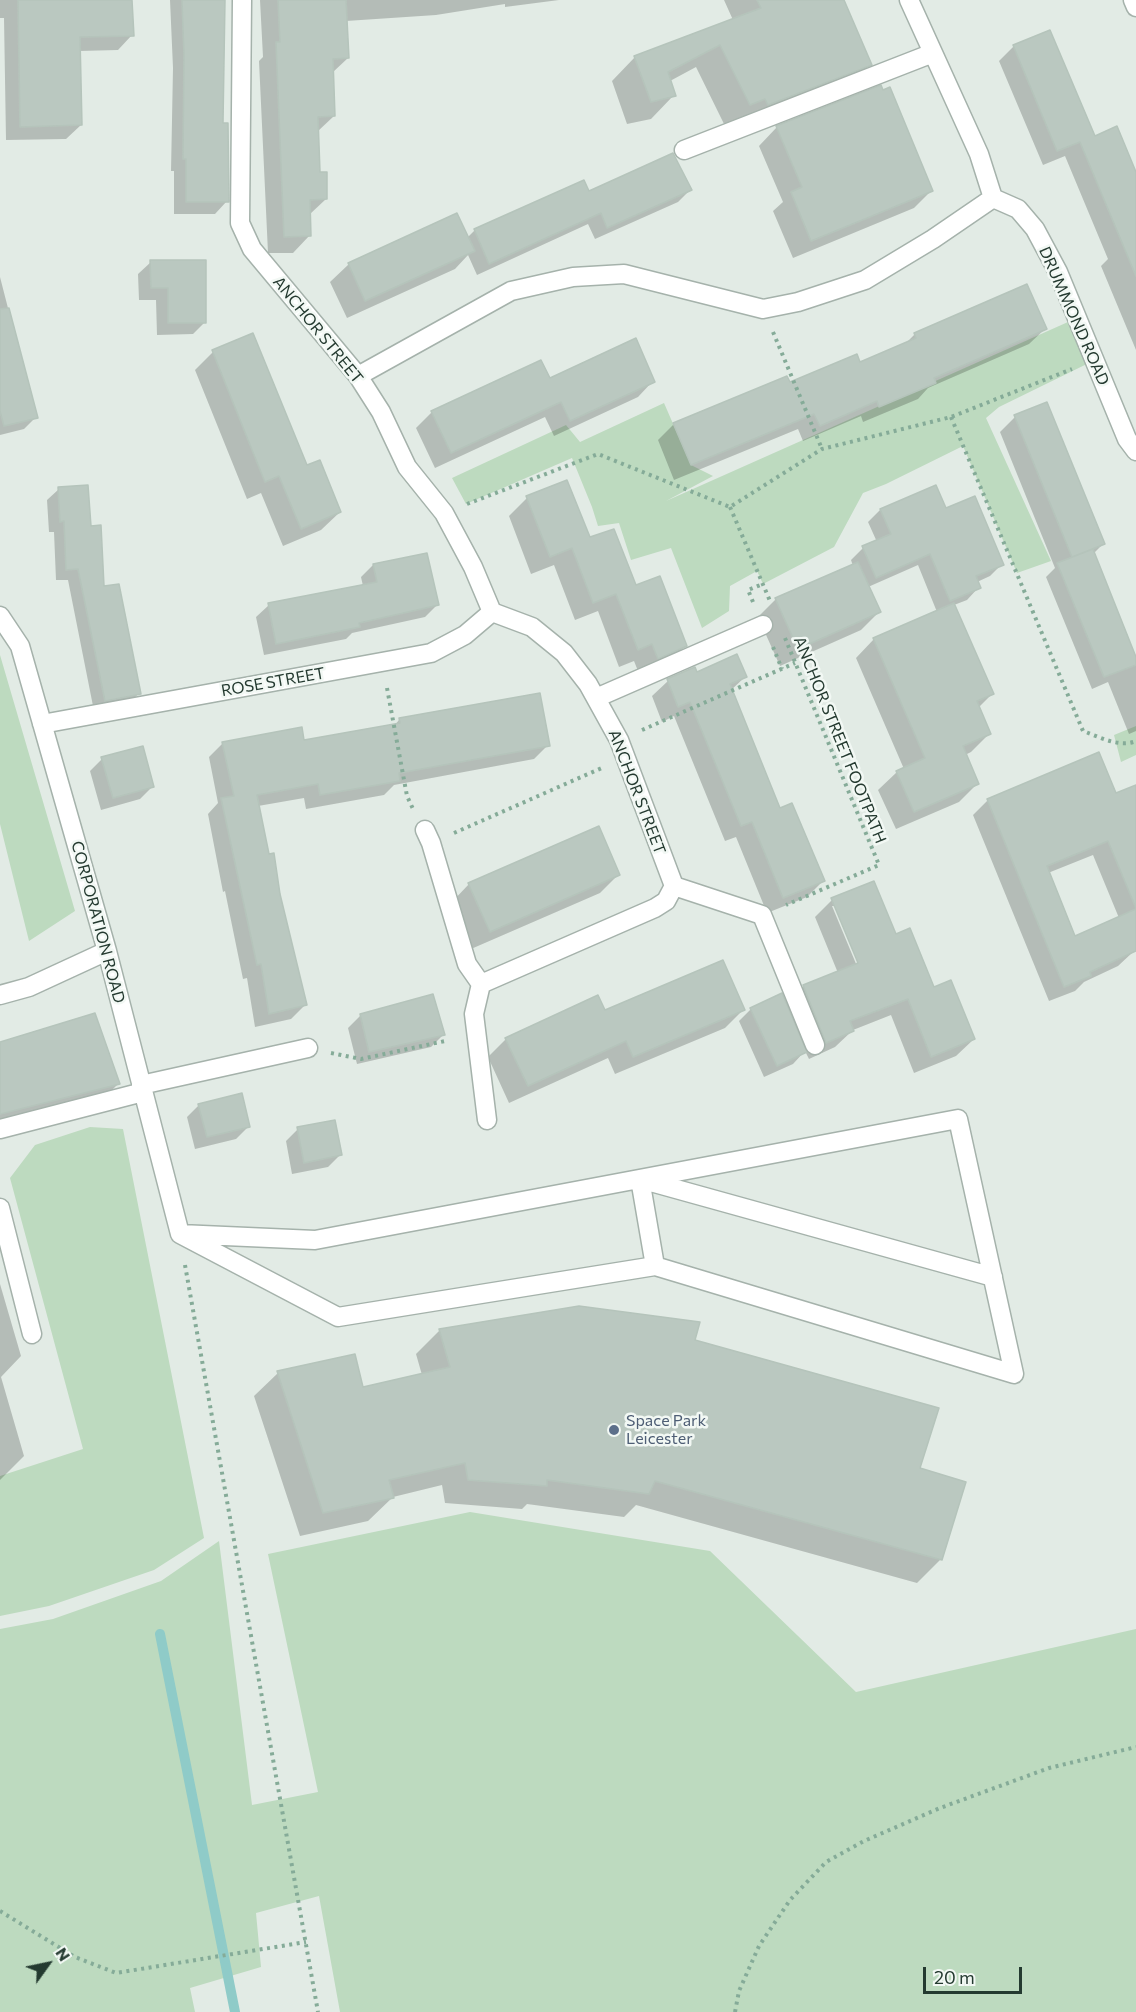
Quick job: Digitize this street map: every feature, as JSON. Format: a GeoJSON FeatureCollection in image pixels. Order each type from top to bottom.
{"type":"FeatureCollection","features":[{"type":"Feature","properties":{"kind":"street","name":"ANCHOR STREET"},"geometry":{"type":"LineString","coordinates":[[242,0],[240,223],[252,249],[358,376],[381,412],[407,467],[444,513],[473,567],[492,612],[532,627],[564,653],[588,684],[619,740],[674,886]]}},
{"type":"Feature","properties":{"kind":"street"},"geometry":{"type":"LineString","coordinates":[[358,376],[511,291],[573,277],[624,274],[764,309],[798,302],[865,280],[933,239],[993,198],[979,154],[909,0]]}},
{"type":"Feature","properties":{"kind":"street"},"geometry":{"type":"LineString","coordinates":[[1133,0],[1136,7]]}},
{"type":"Feature","properties":{"kind":"street"},"geometry":{"type":"LineString","coordinates":[[684,150],[933,53]]}},
{"type":"Feature","properties":{"kind":"street","name":"DRUMMOND ROAD"},"geometry":{"type":"LineString","coordinates":[[993,198],[1018,209],[1035,229],[1058,272],[1127,439],[1136,451]]}},
{"type":"Feature","properties":{"kind":"street","name":"ROSE STREET"},"geometry":{"type":"LineString","coordinates":[[42,724],[431,653],[465,635],[492,612]]}},
{"type":"Feature","properties":{"kind":"street","name":"CORPORATION ROAD"},"geometry":{"type":"LineString","coordinates":[[0,616],[20,646],[107,951],[180,1234]]}},
{"type":"Feature","properties":{"kind":"street"},"geometry":{"type":"LineString","coordinates":[[596,698],[763,626]]}},
{"type":"Feature","properties":{"kind":"street"},"geometry":{"type":"LineString","coordinates":[[428,837],[467,964],[481,984],[474,1014],[487,1120]]}},
{"type":"Feature","properties":{"kind":"street"},"geometry":{"type":"LineString","coordinates":[[481,984],[655,908],[666,901],[674,886],[762,915],[815,1046]]}},
{"type":"Feature","properties":{"kind":"street"},"geometry":{"type":"LineString","coordinates":[[0,995],[29,987],[107,951]]}},
{"type":"Feature","properties":{"kind":"street"},"geometry":{"type":"LineString","coordinates":[[0,1129],[142,1088],[308,1048]]}},
{"type":"Feature","properties":{"kind":"street"},"geometry":{"type":"LineString","coordinates":[[958,1119],[1014,1374],[655,1266],[338,1317],[180,1234],[315,1240],[958,1119]]}},
{"type":"Feature","properties":{"kind":"street"},"geometry":{"type":"LineString","coordinates":[[640,1179],[655,1266]]}},
{"type":"Feature","properties":{"kind":"street"},"geometry":{"type":"LineString","coordinates":[[640,1179],[993,1277]]}},
{"type":"Feature","properties":{"kind":"street"},"geometry":{"type":"LineString","coordinates":[[0,1208],[33,1334]]}},
{"type":"Feature","properties":{"kind":"path"},"geometry":{"type":"LineString","coordinates":[[764,309],[822,449]]}},
{"type":"Feature","properties":{"kind":"path"},"geometry":{"type":"LineString","coordinates":[[730,507],[822,449],[951,417],[1095,360]]}},
{"type":"Feature","properties":{"kind":"path"},"geometry":{"type":"LineString","coordinates":[[951,417],[1083,731],[1113,743],[1136,741]]}},
{"type":"Feature","properties":{"kind":"path"},"geometry":{"type":"LineString","coordinates":[[444,513],[598,454],[730,507],[771,604]]}},
{"type":"Feature","properties":{"kind":"path","name":"ANCHOR STREET FOOTPATH"},"geometry":{"type":"LineString","coordinates":[[762,915],[879,865],[783,633]]}},
{"type":"Feature","properties":{"kind":"path"},"geometry":{"type":"LineString","coordinates":[[382,662],[407,796],[428,837],[625,758]]}},
{"type":"Feature","properties":{"kind":"path"},"geometry":{"type":"LineString","coordinates":[[619,740],[795,663]]}},
{"type":"Feature","properties":{"kind":"path"},"geometry":{"type":"LineString","coordinates":[[308,1048],[361,1059],[445,1041]]}},
{"type":"Feature","properties":{"kind":"path"},"geometry":{"type":"LineString","coordinates":[[180,1234],[318,2012]]}},
{"type":"Feature","properties":{"kind":"path"},"geometry":{"type":"LineString","coordinates":[[735,2012],[739,1991],[759,1946],[790,1900],[826,1862],[864,1841],[961,1800],[1049,1768],[1136,1747]]}},
{"type":"Feature","properties":{"kind":"path"},"geometry":{"type":"LineString","coordinates":[[0,1911],[75,1957],[116,1973],[306,1942]]}},
{"type":"Feature","properties":{"kind":"green space"},"geometry":{"type":"Polygon","coordinates":[[[1077,318],[1095,360],[999,407],[986,418],[1051,561],[1017,573],[963,446],[863,493],[834,547],[763,584],[757,571],[730,586],[729,611],[702,628],[671,548],[631,560],[619,523],[598,526],[572,458],[466,504],[452,478],[566,425],[580,442],[664,403],[691,465],[713,476],[666,501],[1077,318]]]}},
{"type":"Feature","properties":{"kind":"green space"},"geometry":{"type":"Polygon","coordinates":[[[0,655],[75,911],[29,941],[0,824],[0,655]]]}},
{"type":"Feature","properties":{"kind":"green space"},"geometry":{"type":"Polygon","coordinates":[[[1136,726],[1136,755],[1121,762],[1114,735],[1136,726]]]}},
{"type":"Feature","properties":{"kind":"green space"},"geometry":{"type":"Polygon","coordinates":[[[90,1127],[123,1129],[204,1538],[154,1570],[49,1606],[0,1616],[0,1476],[83,1449],[10,1178],[35,1145],[90,1127]]]}},
{"type":"Feature","properties":{"kind":"green space"},"geometry":{"type":"Polygon","coordinates":[[[470,1512],[710,1551],[856,1692],[1136,1629],[1136,2012],[340,2012],[319,1896],[256,1913],[261,1967],[190,1988],[195,2012],[0,2012],[0,1629],[53,1619],[161,1581],[219,1541],[252,1805],[318,1792],[268,1554],[470,1512]]]}},
{"type":"Feature","properties":{"kind":"building"},"geometry":{"type":"Polygon","coordinates":[[[18,0],[132,0],[134,36],[80,37],[82,125],[20,127],[18,0]]]}},
{"type":"Feature","properties":{"kind":"building"},"geometry":{"type":"Polygon","coordinates":[[[182,0],[225,0],[223,123],[228,123],[229,202],[186,202],[186,159],[183,159],[182,0]]]}},
{"type":"Feature","properties":{"kind":"building"},"geometry":{"type":"Polygon","coordinates":[[[278,0],[346,0],[349,58],[333,59],[335,116],[318,117],[320,172],[327,172],[327,199],[310,200],[311,236],[284,237],[276,42],[280,42],[278,0]]]}},
{"type":"Feature","properties":{"kind":"building"},"geometry":{"type":"Polygon","coordinates":[[[757,0],[844,0],[872,65],[768,105],[765,99],[750,105],[720,45],[668,72],[676,96],[651,102],[634,56],[761,8],[757,0]]]}},
{"type":"Feature","properties":{"kind":"building"},"geometry":{"type":"Polygon","coordinates":[[[1050,30],[1095,136],[1117,126],[1136,172],[1136,276],[1080,142],[1057,151],[1013,45],[1050,30]]]}},
{"type":"Feature","properties":{"kind":"building"},"geometry":{"type":"Polygon","coordinates":[[[881,85],[883,90],[890,87],[933,191],[811,241],[791,192],[802,187],[776,126],[881,85]]]}},
{"type":"Feature","properties":{"kind":"building"},"geometry":{"type":"Polygon","coordinates":[[[673,153],[692,190],[607,228],[601,213],[489,264],[474,229],[584,180],[589,191],[673,153]]]}},
{"type":"Feature","properties":{"kind":"building"},"geometry":{"type":"Polygon","coordinates":[[[457,213],[475,251],[365,301],[348,263],[457,213]]]}},
{"type":"Feature","properties":{"kind":"building"},"geometry":{"type":"Polygon","coordinates":[[[150,260],[206,260],[206,323],[168,323],[168,288],[151,288],[150,260]]]}},
{"type":"Feature","properties":{"kind":"building"},"geometry":{"type":"Polygon","coordinates":[[[1027,284],[1047,329],[934,378],[936,383],[879,407],[877,401],[820,426],[814,414],[691,465],[673,423],[787,376],[790,382],[857,354],[860,362],[916,338],[914,333],[1027,284]]]}},
{"type":"Feature","properties":{"kind":"building"},"geometry":{"type":"Polygon","coordinates":[[[9,308],[38,418],[4,426],[0,411],[0,309],[9,308]]]}},
{"type":"Feature","properties":{"kind":"building"},"geometry":{"type":"Polygon","coordinates":[[[253,333],[307,465],[320,460],[341,512],[301,529],[279,476],[265,482],[212,350],[253,333]]]}},
{"type":"Feature","properties":{"kind":"building"},"geometry":{"type":"Polygon","coordinates":[[[636,338],[655,382],[570,421],[561,402],[451,453],[431,411],[541,360],[550,378],[636,338]]]}},
{"type":"Feature","properties":{"kind":"building"},"geometry":{"type":"Polygon","coordinates":[[[1047,402],[1105,544],[1072,557],[1014,415],[1047,402]]]}},
{"type":"Feature","properties":{"kind":"building"},"geometry":{"type":"Polygon","coordinates":[[[567,480],[590,537],[614,529],[636,585],[660,576],[687,646],[658,659],[652,644],[638,650],[616,594],[593,603],[572,548],[550,557],[526,496],[567,480]]]}},
{"type":"Feature","properties":{"kind":"building"},"geometry":{"type":"Polygon","coordinates":[[[88,485],[91,526],[101,525],[104,586],[119,584],[141,694],[105,701],[78,569],[66,570],[64,521],[60,522],[58,487],[88,485]]]}},
{"type":"Feature","properties":{"kind":"building"},"geometry":{"type":"Polygon","coordinates":[[[936,485],[946,508],[975,496],[1004,565],[976,576],[981,588],[950,601],[930,554],[876,578],[862,546],[891,534],[880,509],[936,485]]]}},
{"type":"Feature","properties":{"kind":"building"},"geometry":{"type":"Polygon","coordinates":[[[1093,549],[1136,657],[1136,665],[1104,677],[1057,563],[1093,549]]]}},
{"type":"Feature","properties":{"kind":"building"},"geometry":{"type":"Polygon","coordinates":[[[427,553],[439,605],[359,623],[360,627],[276,644],[268,603],[377,582],[373,564],[427,553]]]}},
{"type":"Feature","properties":{"kind":"building"},"geometry":{"type":"Polygon","coordinates":[[[858,562],[881,612],[798,649],[775,598],[858,562]]]}},
{"type":"Feature","properties":{"kind":"building"},"geometry":{"type":"Polygon","coordinates":[[[954,603],[994,694],[977,701],[991,734],[963,746],[979,784],[914,812],[896,771],[925,758],[873,638],[954,603]]]}},
{"type":"Feature","properties":{"kind":"building"},"geometry":{"type":"Polygon","coordinates":[[[737,654],[747,677],[730,684],[780,808],[792,803],[825,881],[783,898],[752,822],[741,826],[690,702],[678,707],[667,679],[695,667],[697,672],[737,654]]]}},
{"type":"Feature","properties":{"kind":"building"},"geometry":{"type":"Polygon","coordinates":[[[540,693],[550,746],[399,773],[400,781],[320,795],[318,784],[257,795],[269,854],[274,853],[280,894],[307,1005],[269,1014],[261,964],[257,965],[221,798],[234,796],[222,742],[302,727],[304,740],[400,723],[399,718],[540,693]]]}},
{"type":"Feature","properties":{"kind":"building"},"geometry":{"type":"Polygon","coordinates":[[[143,746],[154,787],[113,798],[101,757],[143,746]]]}},
{"type":"Feature","properties":{"kind":"building"},"geometry":{"type":"Polygon","coordinates":[[[1099,752],[1116,793],[1136,785],[1136,908],[1108,841],[1047,866],[1075,936],[1136,909],[1136,951],[1090,972],[1091,976],[1064,987],[987,799],[1099,752]]]}},
{"type":"Feature","properties":{"kind":"building"},"geometry":{"type":"Polygon","coordinates":[[[599,826],[620,875],[490,932],[468,883],[599,826]]]}},
{"type":"Feature","properties":{"kind":"building"},"geometry":{"type":"Polygon","coordinates":[[[874,881],[896,934],[910,928],[934,987],[951,980],[975,1039],[931,1057],[908,999],[850,1021],[854,1031],[826,1043],[803,985],[858,963],[831,898],[874,881]]]}},
{"type":"Feature","properties":{"kind":"building"},"geometry":{"type":"Polygon","coordinates":[[[723,960],[745,1010],[633,1057],[626,1041],[528,1086],[505,1038],[598,995],[605,1010],[723,960]]]}},
{"type":"Feature","properties":{"kind":"building"},"geometry":{"type":"Polygon","coordinates":[[[782,993],[807,1052],[777,1066],[750,1008],[782,993]]]}},
{"type":"Feature","properties":{"kind":"building"},"geometry":{"type":"Polygon","coordinates":[[[433,994],[445,1035],[369,1052],[360,1014],[433,994]]]}},
{"type":"Feature","properties":{"kind":"building"},"geometry":{"type":"Polygon","coordinates":[[[95,1013],[120,1084],[0,1114],[0,1042],[95,1013]]]}},
{"type":"Feature","properties":{"kind":"building"},"geometry":{"type":"Polygon","coordinates":[[[242,1093],[250,1127],[207,1137],[198,1104],[242,1093]]]}},
{"type":"Feature","properties":{"kind":"building"},"geometry":{"type":"Polygon","coordinates":[[[335,1120],[342,1155],[304,1163],[297,1127],[335,1120]]]}},
{"type":"Feature","properties":{"kind":"building","name":"Space Park Leicester"},"geometry":{"type":"Polygon","coordinates":[[[579,1306],[700,1322],[695,1340],[939,1408],[920,1468],[966,1482],[942,1560],[655,1481],[649,1494],[547,1480],[547,1486],[468,1480],[465,1463],[389,1480],[394,1498],[323,1513],[277,1371],[355,1354],[363,1387],[450,1367],[439,1329],[579,1306]]]}},
{"type":"Feature","properties":{"kind":"waterway"},"geometry":{"type":"LineString","coordinates":[[160,1634],[235,2012]]}},
{"type":"Feature","properties":{"kind":"place","name":"Space Park Leicester"},"geometry":{"type":"Point","coordinates":[614,1430]}}]}
